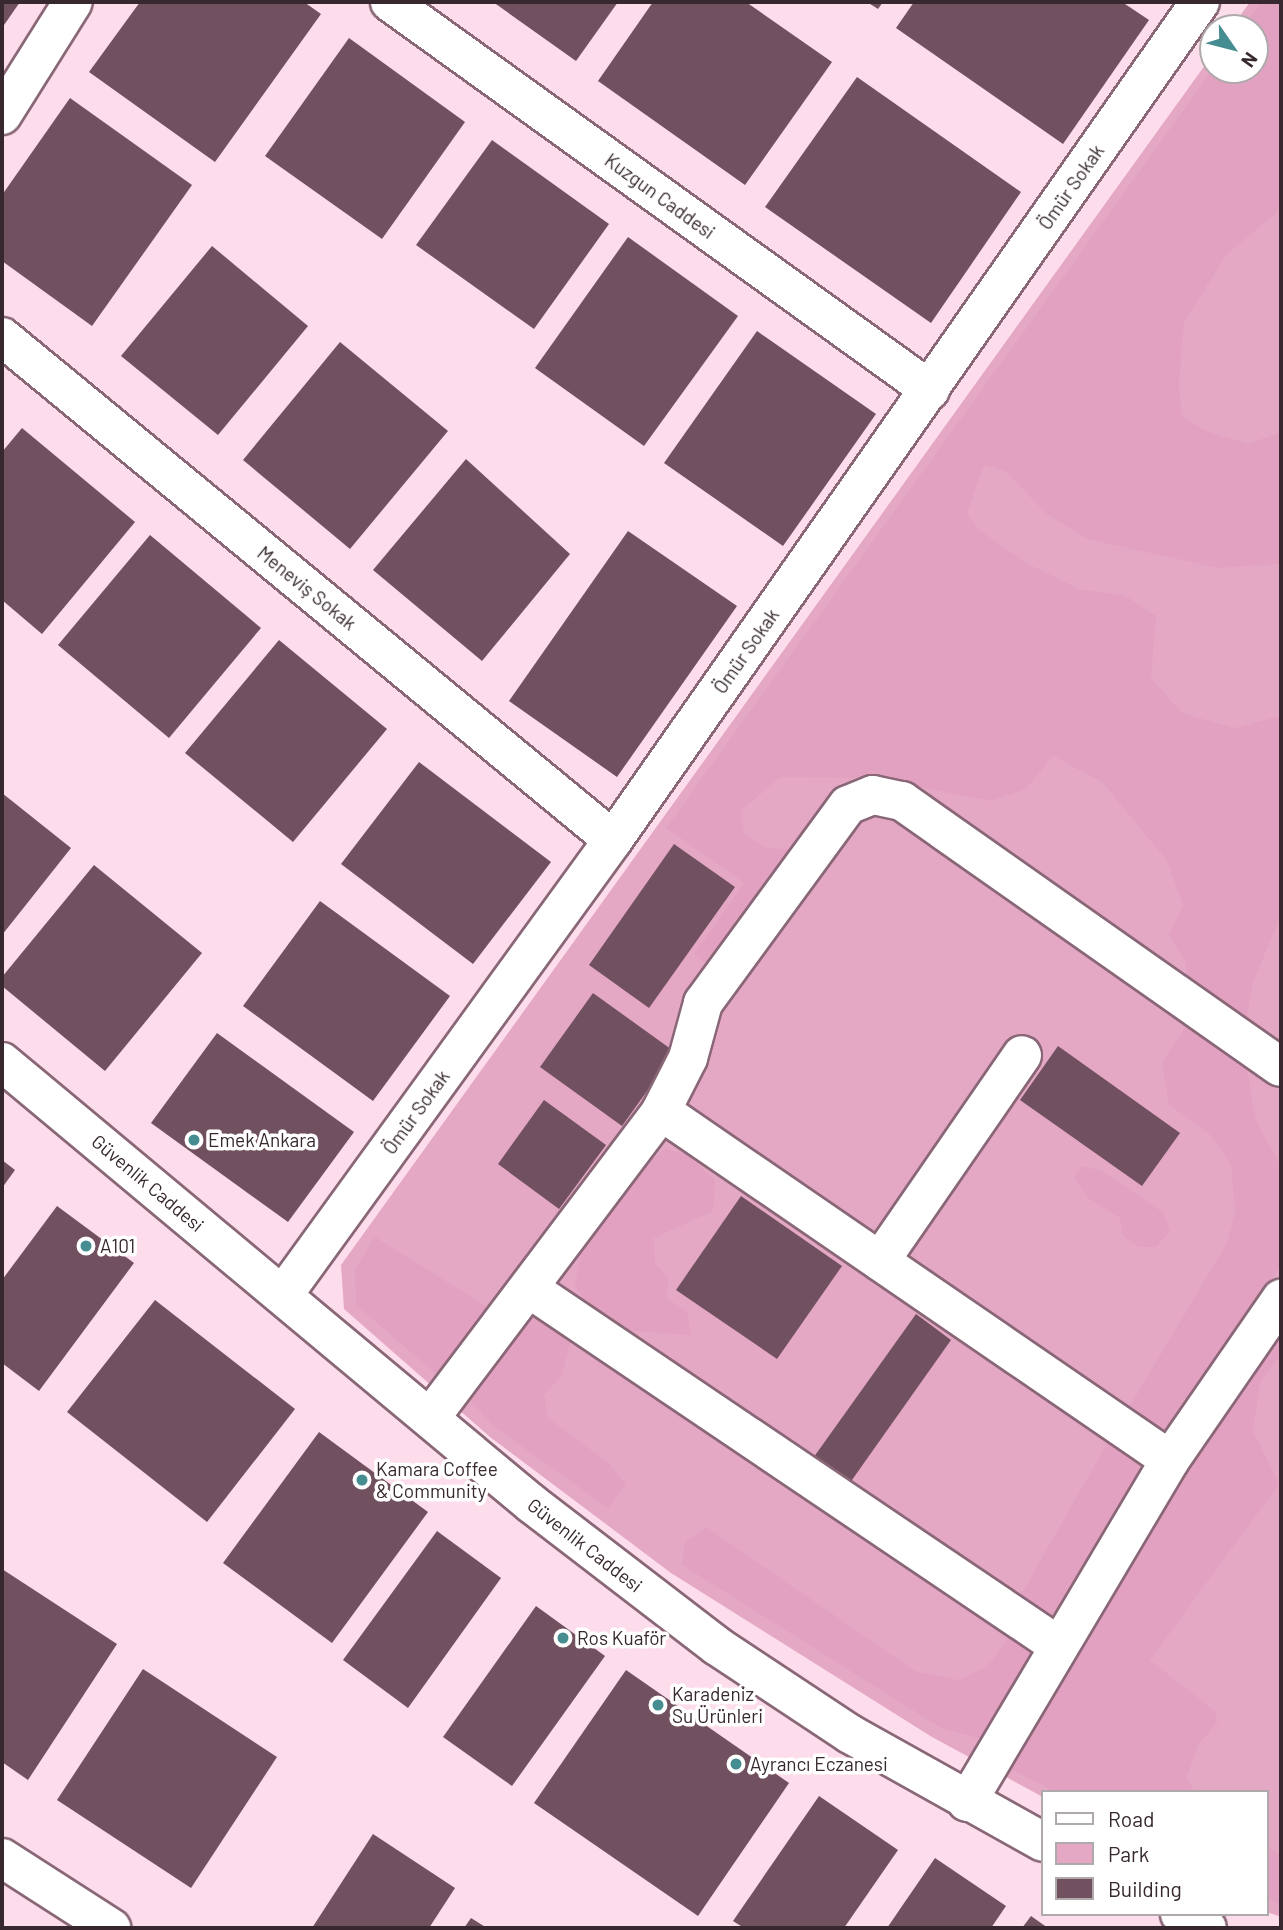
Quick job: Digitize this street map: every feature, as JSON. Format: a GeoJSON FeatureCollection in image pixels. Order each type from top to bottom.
{"type":"FeatureCollection","features":[{"type":"Feature","properties":{"kind":"street"},"geometry":{"type":"LineString","coordinates":[[2,115],[42,60],[73,2]]}},
{"type":"Feature","properties":{"kind":"street","name":"Kuzgun Caddesi"},"geometry":{"type":"LineString","coordinates":[[390,2],[930,390]]}},
{"type":"Feature","properties":{"kind":"street","name":"Ömür Sokak"},"geometry":{"type":"LineString","coordinates":[[284,1295],[613,840],[1200,2]]}},
{"type":"Feature","properties":{"kind":"street","name":"Meneviş Sokak"},"geometry":{"type":"LineString","coordinates":[[2,337],[613,840]]}},
{"type":"Feature","properties":{"kind":"street"},"geometry":{"type":"LineString","coordinates":[[430,1418],[530,1289],[661,1111],[688,1058],[704,1003],[848,805],[873,795],[902,801],[1281,1063]]}},
{"type":"Feature","properties":{"kind":"street"},"geometry":{"type":"LineString","coordinates":[[880,1261],[1022,1055]]}},
{"type":"Feature","properties":{"kind":"street","name":"Güvenlik Caddesi"},"geometry":{"type":"LineString","coordinates":[[2,1062],[430,1418],[717,1646],[850,1734],[1042,1841]]}},
{"type":"Feature","properties":{"kind":"street"},"geometry":{"type":"LineString","coordinates":[[661,1111],[1170,1460]]}},
{"type":"Feature","properties":{"kind":"street"},"geometry":{"type":"LineString","coordinates":[[530,1289],[1056,1644]]}},
{"type":"Feature","properties":{"kind":"street"},"geometry":{"type":"LineString","coordinates":[[967,1801],[1056,1644],[1170,1460],[1281,1299]]}},
{"type":"Feature","properties":{"kind":"street"},"geometry":{"type":"LineString","coordinates":[[2,1858],[111,1928]]}},
{"type":"Feature","properties":{"kind":"street"},"geometry":{"type":"LineString","coordinates":[[1184,1916],[1207,1928]]}},
{"type":"Feature","properties":{"kind":"green space"},"geometry":{"type":"Polygon","coordinates":[[[1250,2],[1281,2],[1281,1917],[1269,1913],[1269,1790],[1042,1790],[1042,1796],[932,1737],[671,1573],[490,1437],[344,1309],[341,1265],[1199,73],[1199,84],[1269,84],[1269,14],[1241,14],[1250,2]]]}},
{"type":"Feature","properties":{"kind":"shaded area"},"geometry":{"type":"Polygon","coordinates":[[[1261,2],[1281,2],[1281,209],[1226,255],[1184,323],[1179,386],[1182,416],[1206,431],[1248,444],[1281,432],[1281,564],[1218,568],[1087,539],[1047,514],[1005,471],[984,465],[967,513],[978,529],[1028,564],[1081,590],[1124,595],[1156,616],[1151,678],[1182,713],[1234,728],[1281,716],[1281,915],[1252,985],[1245,1032],[1186,987],[1186,963],[1169,935],[1183,905],[1167,861],[1102,782],[1053,756],[1026,789],[990,801],[874,778],[780,777],[741,811],[744,833],[764,847],[796,850],[719,972],[694,954],[744,883],[666,828],[1202,84],[1269,84],[1269,14],[1252,14],[1261,2]]]}},
{"type":"Feature","properties":{"kind":"shaded area"},"geometry":{"type":"Polygon","coordinates":[[[1189,1022],[1244,1054],[1256,1120],[1281,1167],[1281,1265],[1166,1438],[1128,1409],[1226,1245],[1235,1213],[1231,1164],[1209,1134],[1169,1105],[1162,1062],[1189,1022]]]}},
{"type":"Feature","properties":{"kind":"shaded area"},"geometry":{"type":"Polygon","coordinates":[[[665,1149],[687,1154],[715,1180],[713,1211],[654,1238],[655,1264],[669,1278],[666,1298],[687,1311],[691,1335],[614,1330],[592,1315],[575,1285],[581,1248],[636,1173],[665,1149]]]}},
{"type":"Feature","properties":{"kind":"shaded area"},"geometry":{"type":"Polygon","coordinates":[[[1082,1166],[1102,1171],[1164,1213],[1170,1231],[1156,1247],[1139,1247],[1123,1236],[1120,1218],[1088,1198],[1074,1177],[1082,1166]]]}},
{"type":"Feature","properties":{"kind":"shaded area"},"geometry":{"type":"Polygon","coordinates":[[[375,1237],[494,1311],[443,1380],[356,1305],[355,1269],[375,1237]]]}},
{"type":"Feature","properties":{"kind":"shaded area"},"geometry":{"type":"Polygon","coordinates":[[[540,1312],[572,1337],[561,1377],[544,1395],[548,1418],[609,1463],[626,1485],[608,1508],[496,1428],[463,1393],[518,1316],[540,1312]]]}},
{"type":"Feature","properties":{"kind":"shaded area"},"geometry":{"type":"Polygon","coordinates":[[[1281,1316],[1281,1355],[1260,1382],[1253,1431],[1279,1484],[1150,1660],[1216,1712],[1217,1723],[1198,1745],[1187,1777],[1193,1790],[1051,1790],[996,1761],[1281,1316]]]}},
{"type":"Feature","properties":{"kind":"shaded area"},"geometry":{"type":"Polygon","coordinates":[[[1109,1440],[1149,1468],[1050,1630],[1015,1605],[1109,1440]]]}},
{"type":"Feature","properties":{"kind":"shaded area"},"geometry":{"type":"Polygon","coordinates":[[[706,1527],[915,1671],[958,1680],[987,1667],[1014,1631],[1037,1648],[985,1740],[941,1728],[682,1565],[685,1542],[706,1527]]]}},
{"type":"Feature","properties":{"kind":"shaded area"},"geometry":{"type":"Polygon","coordinates":[[[1269,1848],[1281,1855],[1281,1905],[1269,1900],[1269,1848]]]}},
{"type":"Feature","properties":{"kind":"building"},"geometry":{"type":"Polygon","coordinates":[[[2,2],[20,2],[2,28],[2,2]]]}},
{"type":"Feature","properties":{"kind":"building"},"geometry":{"type":"Polygon","coordinates":[[[140,2],[304,2],[321,14],[215,162],[89,72],[140,2]]]}},
{"type":"Feature","properties":{"kind":"building"},"geometry":{"type":"Polygon","coordinates":[[[493,2],[618,2],[576,61],[493,2]]]}},
{"type":"Feature","properties":{"kind":"building"},"geometry":{"type":"Polygon","coordinates":[[[653,2],[746,2],[832,62],[745,185],[598,81],[653,2]]]}},
{"type":"Feature","properties":{"kind":"building"},"geometry":{"type":"Polygon","coordinates":[[[867,2],[883,2],[878,9],[867,2]]]}},
{"type":"Feature","properties":{"kind":"building"},"geometry":{"type":"Polygon","coordinates":[[[914,2],[1122,2],[1149,20],[1063,144],[896,28],[914,2]]]}},
{"type":"Feature","properties":{"kind":"building"},"geometry":{"type":"Polygon","coordinates":[[[349,38],[465,122],[382,239],[265,156],[349,38]]]}},
{"type":"Feature","properties":{"kind":"building"},"geometry":{"type":"Polygon","coordinates":[[[857,77],[1021,192],[931,323],[765,207],[857,77]]]}},
{"type":"Feature","properties":{"kind":"building"},"geometry":{"type":"Polygon","coordinates":[[[70,98],[192,185],[92,326],[2,261],[2,195],[70,98]]]}},
{"type":"Feature","properties":{"kind":"building"},"geometry":{"type":"Polygon","coordinates":[[[492,140],[609,224],[534,329],[416,245],[492,140]]]}},
{"type":"Feature","properties":{"kind":"building"},"geometry":{"type":"Polygon","coordinates":[[[628,237],[738,316],[644,446],[535,368],[628,237]]]}},
{"type":"Feature","properties":{"kind":"building"},"geometry":{"type":"Polygon","coordinates":[[[212,246],[308,326],[218,435],[121,356],[212,246]]]}},
{"type":"Feature","properties":{"kind":"building"},"geometry":{"type":"Polygon","coordinates":[[[757,331],[876,414],[783,546],[664,463],[757,331]]]}},
{"type":"Feature","properties":{"kind":"building"},"geometry":{"type":"Polygon","coordinates":[[[340,342],[448,431],[350,549],[243,460],[340,342]]]}},
{"type":"Feature","properties":{"kind":"building"},"geometry":{"type":"Polygon","coordinates":[[[22,428],[135,522],[42,634],[2,600],[2,452],[22,428]]]}},
{"type":"Feature","properties":{"kind":"building"},"geometry":{"type":"Polygon","coordinates":[[[466,459],[570,554],[482,661],[373,570],[466,459]]]}},
{"type":"Feature","properties":{"kind":"building"},"geometry":{"type":"Polygon","coordinates":[[[628,531],[737,606],[617,777],[509,701],[628,531]]]}},
{"type":"Feature","properties":{"kind":"building"},"geometry":{"type":"Polygon","coordinates":[[[150,535],[261,628],[169,738],[58,645],[150,535]]]}},
{"type":"Feature","properties":{"kind":"building"},"geometry":{"type":"Polygon","coordinates":[[[279,640],[387,729],[293,842],[185,753],[279,640]]]}},
{"type":"Feature","properties":{"kind":"building"},"geometry":{"type":"Polygon","coordinates":[[[419,762],[551,862],[473,964],[341,864],[419,762]]]}},
{"type":"Feature","properties":{"kind":"building"},"geometry":{"type":"Polygon","coordinates":[[[2,793],[71,848],[2,935],[2,793]]]}},
{"type":"Feature","properties":{"kind":"building"},"geometry":{"type":"Polygon","coordinates":[[[674,844],[735,887],[649,1008],[589,965],[674,844]]]}},
{"type":"Feature","properties":{"kind":"building"},"geometry":{"type":"Polygon","coordinates":[[[94,865],[202,953],[105,1071],[2,986],[2,977],[94,865]]]}},
{"type":"Feature","properties":{"kind":"building"},"geometry":{"type":"Polygon","coordinates":[[[320,901],[450,996],[373,1101],[243,1006],[320,901]]]}},
{"type":"Feature","properties":{"kind":"building"},"geometry":{"type":"Polygon","coordinates":[[[593,993],[675,1052],[622,1126],[540,1067],[593,993]]]}},
{"type":"Feature","properties":{"kind":"building"},"geometry":{"type":"Polygon","coordinates":[[[217,1033],[354,1132],[288,1222],[151,1123],[217,1033]]]}},
{"type":"Feature","properties":{"kind":"building"},"geometry":{"type":"Polygon","coordinates":[[[1058,1046],[1180,1133],[1142,1186],[1020,1100],[1058,1046]]]}},
{"type":"Feature","properties":{"kind":"building"},"geometry":{"type":"Polygon","coordinates":[[[544,1100],[606,1145],[559,1209],[498,1164],[544,1100]]]}},
{"type":"Feature","properties":{"kind":"building"},"geometry":{"type":"Polygon","coordinates":[[[2,1160],[15,1170],[2,1188],[2,1160]]]}},
{"type":"Feature","properties":{"kind":"building"},"geometry":{"type":"Polygon","coordinates":[[[741,1196],[842,1266],[777,1359],[676,1290],[741,1196]]]}},
{"type":"Feature","properties":{"kind":"building"},"geometry":{"type":"Polygon","coordinates":[[[57,1206],[134,1263],[39,1391],[2,1363],[2,1280],[57,1206]]]}},
{"type":"Feature","properties":{"kind":"building"},"geometry":{"type":"Polygon","coordinates":[[[155,1300],[295,1409],[207,1522],[67,1412],[155,1300]]]}},
{"type":"Feature","properties":{"kind":"building"},"geometry":{"type":"Polygon","coordinates":[[[916,1314],[951,1340],[847,1487],[811,1461],[916,1314]]]}},
{"type":"Feature","properties":{"kind":"building"},"geometry":{"type":"Polygon","coordinates":[[[319,1432],[428,1512],[332,1643],[223,1563],[319,1432]]]}},
{"type":"Feature","properties":{"kind":"building"},"geometry":{"type":"Polygon","coordinates":[[[437,1531],[501,1578],[408,1708],[343,1660],[437,1531]]]}},
{"type":"Feature","properties":{"kind":"building"},"geometry":{"type":"Polygon","coordinates":[[[2,1569],[117,1644],[28,1780],[2,1762],[2,1569]]]}},
{"type":"Feature","properties":{"kind":"building"},"geometry":{"type":"Polygon","coordinates":[[[536,1606],[605,1656],[512,1786],[443,1737],[536,1606]]]}},
{"type":"Feature","properties":{"kind":"building"},"geometry":{"type":"Polygon","coordinates":[[[143,1669],[277,1757],[191,1888],[57,1800],[143,1669]]]}},
{"type":"Feature","properties":{"kind":"building"},"geometry":{"type":"Polygon","coordinates":[[[626,1670],[789,1783],[698,1916],[534,1803],[626,1670]]]}},
{"type":"Feature","properties":{"kind":"building"},"geometry":{"type":"Polygon","coordinates":[[[819,1796],[898,1850],[844,1928],[744,1928],[733,1921],[819,1796]]]}},
{"type":"Feature","properties":{"kind":"building"},"geometry":{"type":"Polygon","coordinates":[[[373,1834],[455,1888],[429,1928],[312,1928],[373,1834]]]}},
{"type":"Feature","properties":{"kind":"building"},"geometry":{"type":"Polygon","coordinates":[[[935,1858],[1006,1906],[991,1928],[887,1928],[935,1858]]]}},
{"type":"Feature","properties":{"kind":"building"},"geometry":{"type":"Polygon","coordinates":[[[1031,1916],[1048,1928],[1022,1928],[1031,1916]]]}},
{"type":"Feature","properties":{"kind":"building"},"geometry":{"type":"Polygon","coordinates":[[[471,1918],[487,1928],[464,1928],[471,1918]]]}},
{"type":"Feature","properties":{"kind":"place","name":"Emek Ankara"},"geometry":{"type":"Point","coordinates":[194,1140]}},
{"type":"Feature","properties":{"kind":"place","name":"A101"},"geometry":{"type":"Point","coordinates":[86,1246]}},
{"type":"Feature","properties":{"kind":"place","name":"Kamara Coffee & Community"},"geometry":{"type":"Point","coordinates":[362,1480]}},
{"type":"Feature","properties":{"kind":"place","name":"Ros Kuaför"},"geometry":{"type":"Point","coordinates":[563,1638]}},
{"type":"Feature","properties":{"kind":"place","name":"Karadeniz Su Ürünleri"},"geometry":{"type":"Point","coordinates":[658,1705]}},
{"type":"Feature","properties":{"kind":"place","name":"Ayrancı Eczanesi"},"geometry":{"type":"Point","coordinates":[736,1764]}}]}
